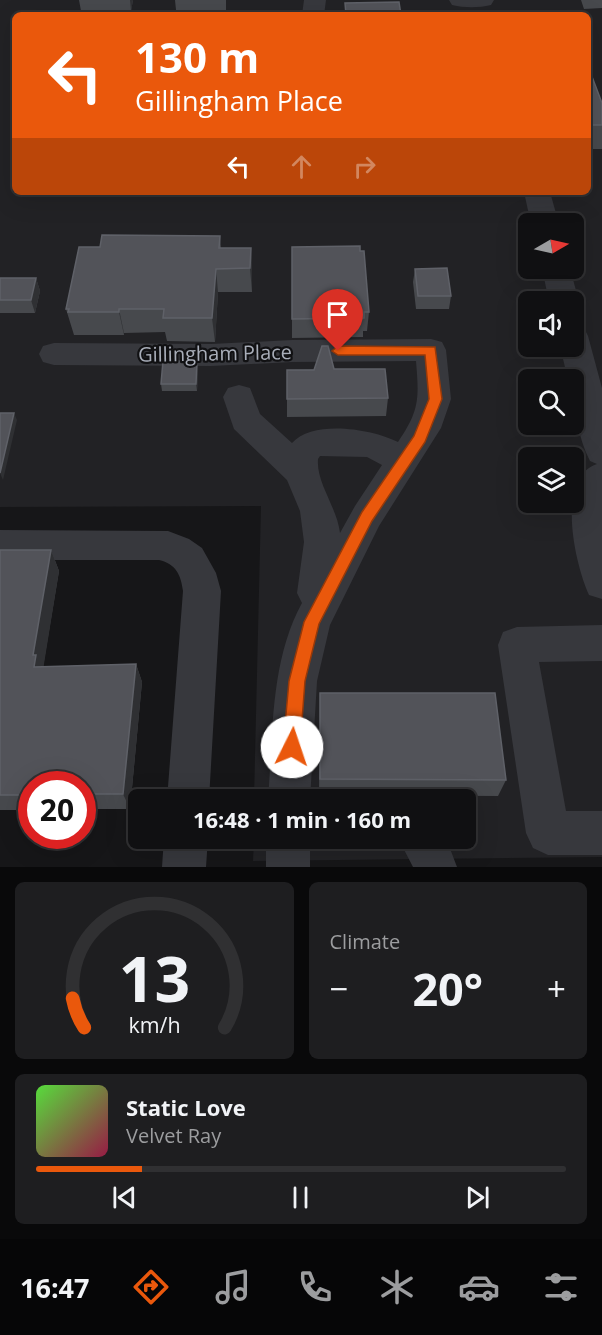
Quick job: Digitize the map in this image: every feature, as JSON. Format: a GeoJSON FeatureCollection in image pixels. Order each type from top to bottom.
{"type":"FeatureCollection","features":[{"type":"Feature","properties":{"kind":"street"},"geometry":{"type":"LineString","coordinates":[[460,0],[483,0]]}},
{"type":"Feature","properties":{"kind":"street"},"geometry":{"type":"LineString","coordinates":[[538,195],[542,213]]}},
{"type":"Feature","properties":{"kind":"street","name":"Gillingham Place"},"geometry":{"type":"LineString","coordinates":[[54,354],[212,355],[292,351],[431,350],[435,399],[420,438],[355,537],[312,622],[297,681],[290,789]]}},
{"type":"Feature","properties":{"kind":"street"},"geometry":{"type":"LineString","coordinates":[[577,357],[599,470],[590,496],[589,519],[602,583]]}},
{"type":"Feature","properties":{"kind":"street"},"geometry":{"type":"LineString","coordinates":[[238,397],[246,420],[304,475]]}},
{"type":"Feature","properties":{"kind":"street"},"geometry":{"type":"LineString","coordinates":[[312,622],[322,533],[318,510],[300,462],[303,454],[310,446],[319,443],[374,444],[385,448],[403,462]]}},
{"type":"Feature","properties":{"kind":"street"},"geometry":{"type":"LineString","coordinates":[[0,545],[159,544],[178,549],[194,563],[200,575],[202,591],[189,789]]}},
{"type":"Feature","properties":{"kind":"street"},"geometry":{"type":"LineString","coordinates":[[602,643],[517,645],[548,833],[602,833]]}},
{"type":"Feature","properties":{"kind":"street"},"geometry":{"type":"LineString","coordinates":[[184,867],[185,849]]}},
{"type":"Feature","properties":{"kind":"street"},"geometry":{"type":"LineString","coordinates":[[288,849],[288,867]]}},
{"type":"Feature","properties":{"kind":"street"},"geometry":{"type":"LineString","coordinates":[[428,849],[435,867]]}},
{"type":"Feature","properties":{"kind":"shaded area"},"geometry":{"type":"Polygon","coordinates":[[[0,0],[602,0],[602,857],[253,861],[254,849],[476,849],[476,789],[254,789],[261,506],[0,507],[0,0]]]}},
{"type":"Feature","properties":{"kind":"building"},"geometry":{"type":"Polygon","coordinates":[[[399,2],[401,12],[346,12],[345,3],[399,2]]]}},
{"type":"Feature","properties":{"kind":"building"},"geometry":{"type":"Polygon","coordinates":[[[591,74],[602,103],[602,125],[591,125],[591,74]]]}},
{"type":"Feature","properties":{"kind":"building"},"geometry":{"type":"Polygon","coordinates":[[[102,235],[220,236],[219,248],[251,248],[250,268],[216,269],[212,318],[163,318],[164,309],[68,312],[69,309],[66,309],[79,247],[100,247],[102,235]]]}},
{"type":"Feature","properties":{"kind":"building"},"geometry":{"type":"Polygon","coordinates":[[[360,246],[360,251],[364,251],[369,312],[364,312],[364,318],[292,319],[292,247],[360,246]]]}},
{"type":"Feature","properties":{"kind":"building"},"geometry":{"type":"Polygon","coordinates":[[[447,268],[451,296],[418,296],[415,269],[447,268]]]}},
{"type":"Feature","properties":{"kind":"building"},"geometry":{"type":"Polygon","coordinates":[[[0,278],[36,278],[31,300],[0,300],[0,278]]]}},
{"type":"Feature","properties":{"kind":"building"},"geometry":{"type":"Polygon","coordinates":[[[322,346],[328,346],[334,369],[385,369],[388,398],[287,399],[287,370],[314,370],[322,346]]]}},
{"type":"Feature","properties":{"kind":"building"},"geometry":{"type":"Polygon","coordinates":[[[163,361],[197,361],[196,384],[161,384],[163,361]]]}},
{"type":"Feature","properties":{"kind":"building"},"geometry":{"type":"Polygon","coordinates":[[[0,413],[14,413],[0,473],[0,413]]]}},
{"type":"Feature","properties":{"kind":"building"},"geometry":{"type":"Polygon","coordinates":[[[0,550],[51,550],[33,655],[36,655],[34,667],[136,664],[123,794],[96,794],[96,771],[18,771],[18,795],[0,795],[0,550]]]}},
{"type":"Feature","properties":{"kind":"building"},"geometry":{"type":"Polygon","coordinates":[[[320,693],[495,693],[506,780],[320,779],[320,693]]]}},
{"type":"Feature","properties":{"kind":"route"},"geometry":{"type":"LineString","coordinates":[[292,747],[294,705],[300,662],[312,622],[367,516],[420,438],[429,419],[436,392],[431,350],[338,351]]}}]}
